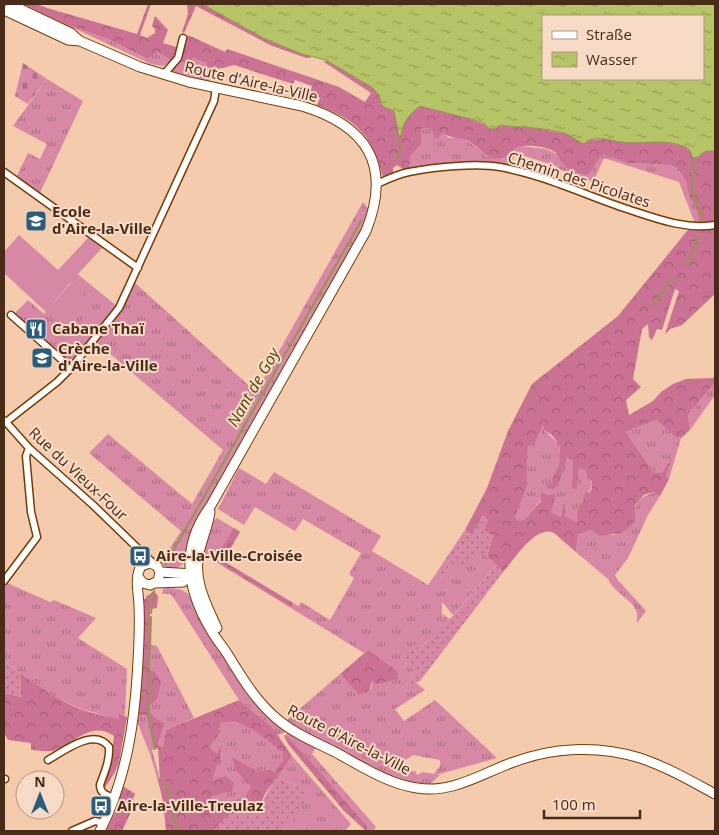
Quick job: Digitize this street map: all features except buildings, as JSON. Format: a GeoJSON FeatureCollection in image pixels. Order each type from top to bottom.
{"type":"FeatureCollection","features":[{"type":"Feature","properties":{"kind":"main road","name":"Route d'Aire-la-Ville"},"geometry":{"type":"LineString","coordinates":[[10,4],[71,33],[80,41],[140,67],[163,75],[216,88],[302,106],[332,116],[352,130],[365,146],[372,160],[377,184],[375,206],[366,232],[200,523],[190,559],[193,574],[228,654],[255,696],[269,712],[283,724],[387,779],[408,787],[428,790],[444,788],[459,784],[512,762],[540,754],[560,750],[591,750],[614,752],[640,758],[715,794]]}},
{"type":"Feature","properties":{"kind":"main road","name":"Route d'Aire-la-Ville"},"geometry":{"type":"LineString","coordinates":[[4,10],[68,40],[80,41]]}},
{"type":"Feature","properties":{"kind":"main road"},"geometry":{"type":"LineString","coordinates":[[102,827],[125,764],[132,724],[137,678],[140,606],[138,572],[141,566],[147,563],[153,564],[157,566],[160,577],[144,594],[140,606]]}},
{"type":"Feature","properties":{"kind":"main road"},"geometry":{"type":"LineString","coordinates":[[160,572],[193,574]]}},
{"type":"Feature","properties":{"kind":"main road"},"geometry":{"type":"LineString","coordinates":[[138,576],[143,583],[153,584],[182,582],[193,574]]}},
{"type":"Feature","properties":{"kind":"street"},"geometry":{"type":"LineString","coordinates":[[163,75],[178,58],[183,38]]}},
{"type":"Feature","properties":{"kind":"street"},"geometry":{"type":"LineString","coordinates":[[5,421],[54,386],[116,313],[214,101],[216,88]]}},
{"type":"Feature","properties":{"kind":"street","name":"Chemin des Picolates"},"geometry":{"type":"LineString","coordinates":[[377,184],[401,174],[420,170],[473,166],[499,167],[546,180],[649,216],[691,226],[715,225]]}},
{"type":"Feature","properties":{"kind":"street"},"geometry":{"type":"LineString","coordinates":[[4,172],[138,268]]}},
{"type":"Feature","properties":{"kind":"street"},"geometry":{"type":"LineString","coordinates":[[10,315],[71,368]]}},
{"type":"Feature","properties":{"kind":"street","name":"Rue du Vieux-Four"},"geometry":{"type":"LineString","coordinates":[[5,421],[29,448],[94,505],[153,564]]}},
{"type":"Feature","properties":{"kind":"street"},"geometry":{"type":"LineString","coordinates":[[4,581],[37,537],[30,503],[26,456],[29,448]]}},
{"type":"Feature","properties":{"kind":"street"},"geometry":{"type":"LineString","coordinates":[[136,546],[141,566]]}},
{"type":"Feature","properties":{"kind":"street"},"geometry":{"type":"LineString","coordinates":[[48,760],[85,740],[92,738],[100,739],[108,747],[109,753],[100,790],[112,797]]}},
{"type":"Feature","properties":{"kind":"street"},"geometry":{"type":"LineString","coordinates":[[72,831],[95,821],[102,827]]}},
{"type":"Feature","properties":{"kind":"green space"},"geometry":{"type":"Polygon","coordinates":[[[23,4],[37,4],[137,34],[148,4],[151,4],[140,35],[147,38],[155,33],[155,29],[152,26],[155,16],[168,30],[163,43],[183,49],[188,35],[225,52],[227,49],[339,87],[365,102],[371,93],[324,62],[326,60],[373,88],[379,95],[381,104],[394,111],[401,135],[407,119],[420,106],[487,125],[530,127],[588,140],[606,139],[621,142],[662,142],[683,145],[698,157],[706,151],[715,151],[715,294],[682,325],[670,329],[665,334],[679,291],[675,289],[662,330],[657,329],[652,340],[649,337],[648,324],[642,329],[633,379],[641,387],[626,400],[629,415],[653,401],[661,392],[673,384],[686,379],[713,378],[715,375],[715,383],[690,412],[688,417],[690,430],[681,438],[675,437],[656,420],[626,432],[654,473],[662,473],[672,458],[666,476],[669,479],[660,496],[653,492],[644,495],[635,505],[635,521],[621,533],[601,536],[591,530],[578,535],[576,552],[554,533],[540,534],[526,545],[503,572],[487,556],[493,536],[484,531],[483,515],[472,535],[465,530],[487,488],[508,431],[532,384],[618,316],[687,231],[699,224],[698,213],[688,194],[687,183],[678,169],[670,165],[628,163],[604,155],[588,175],[569,169],[555,153],[545,148],[521,146],[505,158],[495,159],[487,156],[467,140],[442,133],[439,138],[434,137],[433,132],[427,128],[421,129],[421,144],[411,156],[409,170],[397,165],[393,168],[393,174],[383,177],[373,150],[361,131],[343,117],[317,105],[320,98],[310,93],[312,86],[295,80],[293,84],[234,65],[209,69],[206,63],[193,58],[190,64],[169,59],[158,52],[147,59],[108,39],[67,25],[23,4]],[[543,425],[534,445],[528,446],[528,484],[515,517],[519,521],[525,519],[541,501],[540,491],[548,495],[556,495],[551,512],[561,517],[563,504],[565,504],[565,516],[577,523],[578,507],[583,502],[585,493],[589,493],[592,489],[592,481],[588,479],[586,470],[579,469],[577,489],[572,488],[573,461],[567,458],[559,484],[554,489],[547,488],[546,484],[552,482],[553,475],[559,466],[560,446],[552,435],[544,430],[543,425]]]}},
{"type":"Feature","properties":{"kind":"green space"},"geometry":{"type":"Polygon","coordinates":[[[187,4],[202,4],[265,38],[302,54],[309,55],[311,58],[306,58],[270,45],[196,6],[184,33],[182,32],[188,14],[187,4]]]}},
{"type":"Feature","properties":{"kind":"green space"},"geometry":{"type":"Polygon","coordinates":[[[67,25],[108,39],[146,59],[158,52],[172,60],[163,66],[151,64],[67,25]]]}},
{"type":"Feature","properties":{"kind":"green space"},"geometry":{"type":"Polygon","coordinates":[[[193,58],[206,63],[209,69],[210,81],[173,72],[178,61],[193,58]]]}},
{"type":"Feature","properties":{"kind":"green space"},"geometry":{"type":"Polygon","coordinates":[[[23,63],[47,79],[28,104],[15,96],[23,63]]]}},
{"type":"Feature","properties":{"kind":"green space"},"geometry":{"type":"Polygon","coordinates":[[[47,79],[83,101],[39,195],[16,178],[28,153],[40,159],[47,144],[13,126],[47,79]]]}},
{"type":"Feature","properties":{"kind":"green space"},"geometry":{"type":"Polygon","coordinates":[[[427,128],[433,132],[442,133],[449,138],[461,138],[471,143],[487,156],[497,159],[503,159],[521,146],[546,149],[560,156],[561,161],[588,175],[604,155],[628,163],[670,165],[678,169],[687,183],[688,194],[698,213],[699,224],[696,226],[679,182],[604,158],[593,182],[559,169],[556,166],[515,153],[510,167],[409,170],[411,156],[421,144],[421,129],[427,128]]]}},
{"type":"Feature","properties":{"kind":"green space"},"geometry":{"type":"Polygon","coordinates":[[[363,202],[369,210],[362,229],[214,491],[205,508],[183,564],[176,569],[167,568],[161,562],[181,531],[89,453],[108,434],[192,504],[223,450],[95,341],[134,282],[256,392],[363,202]]]}},
{"type":"Feature","properties":{"kind":"green space"},"geometry":{"type":"Polygon","coordinates":[[[19,235],[58,270],[89,237],[102,248],[78,274],[80,276],[74,284],[70,283],[46,312],[4,273],[4,252],[19,235]]]}},
{"type":"Feature","properties":{"kind":"green space"},"geometry":{"type":"Polygon","coordinates":[[[80,276],[118,307],[74,360],[66,362],[14,314],[28,300],[44,314],[71,283],[74,284],[80,276]]]}},
{"type":"Feature","properties":{"kind":"green space"},"geometry":{"type":"Polygon","coordinates":[[[78,289],[88,299],[89,303],[66,328],[63,328],[52,318],[52,315],[78,289]]]}},
{"type":"Feature","properties":{"kind":"green space"},"geometry":{"type":"Polygon","coordinates":[[[91,310],[100,319],[83,337],[74,329],[91,310]]]}},
{"type":"Feature","properties":{"kind":"green space"},"geometry":{"type":"Polygon","coordinates":[[[715,383],[715,395],[690,430],[688,417],[690,412],[715,383]]]}},
{"type":"Feature","properties":{"kind":"green space"},"geometry":{"type":"Polygon","coordinates":[[[656,420],[675,437],[681,438],[669,479],[666,476],[671,460],[662,473],[654,473],[626,432],[656,420]]]}},
{"type":"Feature","properties":{"kind":"green space"},"geometry":{"type":"Polygon","coordinates":[[[543,425],[544,430],[560,445],[559,466],[553,475],[552,482],[559,484],[566,458],[573,461],[577,489],[579,469],[586,470],[591,482],[591,488],[583,503],[577,524],[565,516],[563,505],[561,517],[551,512],[548,495],[540,491],[541,500],[525,519],[519,521],[515,517],[528,484],[528,446],[534,445],[543,425]]]}},
{"type":"Feature","properties":{"kind":"green space"},"geometry":{"type":"Polygon","coordinates":[[[239,468],[266,484],[274,472],[381,536],[372,551],[428,585],[435,575],[441,579],[450,564],[457,564],[479,551],[487,556],[496,565],[453,615],[442,602],[442,621],[443,614],[450,619],[434,639],[431,637],[420,650],[400,657],[415,671],[408,683],[401,689],[416,683],[425,690],[395,709],[404,721],[435,700],[497,758],[436,775],[440,775],[430,784],[413,782],[388,774],[302,731],[287,720],[340,674],[359,695],[371,689],[372,681],[376,685],[397,679],[368,650],[364,653],[203,554],[213,521],[217,518],[240,532],[223,561],[298,606],[301,602],[330,620],[354,578],[349,574],[361,553],[303,519],[295,531],[255,507],[244,525],[218,509],[239,468]],[[413,755],[404,761],[406,764],[404,769],[407,772],[415,771],[417,775],[423,772],[434,774],[440,766],[440,760],[413,755]]]}},
{"type":"Feature","properties":{"kind":"green space"},"geometry":{"type":"Polygon","coordinates":[[[653,492],[660,496],[648,515],[628,558],[615,575],[646,611],[637,623],[637,613],[633,605],[613,587],[608,579],[576,552],[578,535],[591,530],[610,535],[619,533],[635,521],[635,509],[638,502],[653,492]]]}},
{"type":"Feature","properties":{"kind":"green space"},"geometry":{"type":"Polygon","coordinates":[[[483,515],[489,518],[484,531],[493,536],[487,556],[479,552],[465,570],[457,564],[450,564],[441,579],[435,575],[465,530],[472,534],[483,515]]]}},
{"type":"Feature","properties":{"kind":"green space"},"geometry":{"type":"Polygon","coordinates":[[[234,528],[240,532],[223,561],[293,603],[291,607],[215,560],[218,554],[221,555],[223,551],[221,549],[234,528]]]}},
{"type":"Feature","properties":{"kind":"green space"},"geometry":{"type":"Polygon","coordinates":[[[496,565],[503,572],[420,681],[400,690],[408,683],[415,671],[400,657],[413,644],[420,650],[431,637],[434,638],[496,565]]]}},
{"type":"Feature","properties":{"kind":"green space"},"geometry":{"type":"Polygon","coordinates":[[[5,582],[50,602],[54,600],[96,618],[78,638],[127,669],[125,715],[118,714],[120,721],[63,701],[4,661],[5,582]]]}},
{"type":"Feature","properties":{"kind":"green space"},"geometry":{"type":"Polygon","coordinates":[[[167,587],[182,590],[188,594],[206,627],[286,730],[284,733],[277,735],[272,727],[239,700],[173,597],[170,594],[162,594],[163,589],[167,587]]]}},
{"type":"Feature","properties":{"kind":"green space"},"geometry":{"type":"Polygon","coordinates":[[[154,591],[158,596],[157,608],[150,609],[150,670],[155,672],[161,683],[157,699],[150,705],[150,709],[153,717],[165,723],[158,744],[159,747],[163,747],[166,730],[239,700],[272,727],[292,756],[265,794],[258,809],[246,799],[246,794],[251,787],[236,771],[232,757],[258,772],[270,769],[274,772],[283,760],[283,751],[280,751],[260,735],[244,726],[236,723],[221,723],[218,736],[209,747],[217,753],[222,745],[221,764],[217,765],[213,781],[225,776],[234,783],[232,791],[211,797],[212,808],[240,798],[242,801],[213,831],[166,831],[163,801],[157,777],[160,779],[158,748],[155,749],[148,716],[138,715],[144,600],[154,591]]]}},
{"type":"Feature","properties":{"kind":"green space"},"geometry":{"type":"Polygon","coordinates":[[[151,645],[157,646],[194,718],[166,730],[163,747],[159,747],[158,744],[165,723],[154,719],[150,711],[151,645]]]}},
{"type":"Feature","properties":{"kind":"green space"},"geometry":{"type":"Polygon","coordinates":[[[368,650],[397,671],[398,679],[376,685],[372,681],[369,691],[359,695],[340,674],[368,650]]]}},
{"type":"Feature","properties":{"kind":"green space"},"geometry":{"type":"Polygon","coordinates":[[[4,661],[20,673],[21,697],[5,693],[4,697],[4,661]]]}},
{"type":"Feature","properties":{"kind":"green space"},"geometry":{"type":"Polygon","coordinates":[[[20,673],[53,695],[79,709],[119,720],[118,713],[127,717],[119,762],[103,791],[102,786],[111,761],[114,736],[97,730],[82,735],[51,751],[31,750],[31,743],[8,740],[4,733],[4,697],[5,693],[21,697],[20,673]]]}},
{"type":"Feature","properties":{"kind":"green space"},"geometry":{"type":"Polygon","coordinates":[[[138,715],[148,716],[155,749],[152,750],[160,779],[157,777],[138,724],[138,715]]]}},
{"type":"Feature","properties":{"kind":"green space"},"geometry":{"type":"Polygon","coordinates":[[[227,721],[247,726],[261,734],[276,748],[283,751],[283,760],[274,772],[269,769],[258,772],[236,771],[251,787],[246,794],[246,799],[242,801],[240,798],[212,808],[211,797],[232,791],[213,782],[217,764],[222,759],[222,747],[217,753],[209,747],[218,736],[221,723],[227,721]]]}},
{"type":"Feature","properties":{"kind":"green space"},"geometry":{"type":"Polygon","coordinates":[[[288,732],[316,747],[312,754],[376,827],[373,831],[366,831],[368,827],[286,735],[288,732]]]}},
{"type":"Feature","properties":{"kind":"green space"},"geometry":{"type":"Polygon","coordinates":[[[286,735],[368,827],[366,831],[344,811],[288,744],[284,736],[286,735]]]}},
{"type":"Feature","properties":{"kind":"green space"},"geometry":{"type":"Polygon","coordinates":[[[292,756],[351,824],[345,831],[287,831],[284,829],[289,825],[307,792],[277,776],[292,756]]]}},
{"type":"Feature","properties":{"kind":"green space"},"geometry":{"type":"Polygon","coordinates":[[[277,776],[307,792],[299,812],[284,829],[287,831],[213,831],[246,799],[258,809],[277,776]]]}},
{"type":"Feature","properties":{"kind":"green space"},"geometry":{"type":"Polygon","coordinates":[[[123,786],[135,794],[128,810],[131,812],[122,831],[106,831],[115,813],[123,786]]]}},
{"type":"Feature","properties":{"kind":"water"},"geometry":{"type":"Polygon","coordinates":[[[202,4],[715,4],[715,151],[706,151],[693,158],[689,149],[673,143],[630,143],[598,138],[589,140],[584,144],[567,134],[556,131],[500,125],[495,129],[490,129],[482,122],[420,106],[407,119],[401,136],[399,136],[394,111],[381,104],[379,95],[373,88],[326,60],[302,54],[265,39],[202,4]]]}},
{"type":"Feature","properties":{"kind":"waterway"},"geometry":{"type":"LineString","coordinates":[[395,161],[400,150],[399,136]]}},
{"type":"Feature","properties":{"kind":"waterway"},"geometry":{"type":"LineString","coordinates":[[693,158],[692,191],[702,216],[702,221]]}},
{"type":"Feature","properties":{"kind":"waterway","name":"Nant de Goy"},"geometry":{"type":"LineString","coordinates":[[165,565],[361,221]]}},
{"type":"Feature","properties":{"kind":"waterway"},"geometry":{"type":"LineString","coordinates":[[687,266],[699,236]]}},
{"type":"Feature","properties":{"kind":"waterway"},"geometry":{"type":"LineString","coordinates":[[653,305],[672,279]]}},
{"type":"Feature","properties":{"kind":"waterway","name":"Nant de Goy"},"geometry":{"type":"LineString","coordinates":[[151,613],[154,591]]}},
{"type":"Feature","properties":{"kind":"waterway","name":"Nant de Goy"},"geometry":{"type":"LineString","coordinates":[[151,617],[148,716],[155,749]]}},
{"type":"Feature","properties":{"kind":"waterway","name":"Nant de Goy"},"geometry":{"type":"LineString","coordinates":[[165,780],[177,831]]}},
{"type":"Feature","properties":{"kind":"place","name":"Ecole d'Aire-la-Ville"},"geometry":{"type":"Point","coordinates":[36,221]}},
{"type":"Feature","properties":{"kind":"place","name":"Cabane Thaï"},"geometry":{"type":"Point","coordinates":[36,329]}},
{"type":"Feature","properties":{"kind":"place","name":"Crèche d'Aire-la-Ville"},"geometry":{"type":"Point","coordinates":[42,358]}},
{"type":"Feature","properties":{"kind":"place","name":"Aire-la-Ville-Croisée"},"geometry":{"type":"Point","coordinates":[140,556]}},
{"type":"Feature","properties":{"kind":"place","name":"Aire-la-Ville-Treulaz"},"geometry":{"type":"Point","coordinates":[101,806]}}]}
